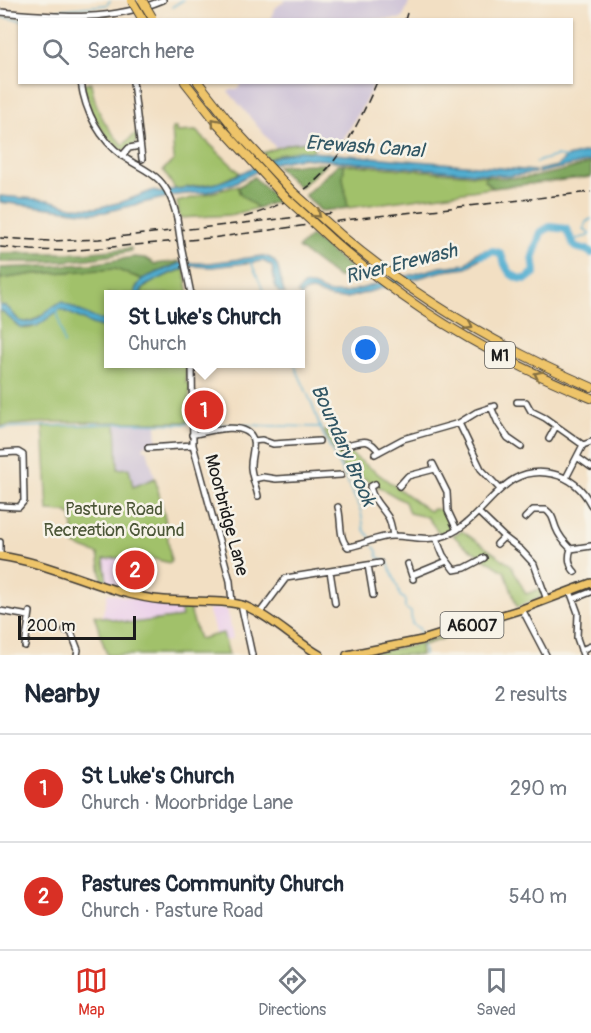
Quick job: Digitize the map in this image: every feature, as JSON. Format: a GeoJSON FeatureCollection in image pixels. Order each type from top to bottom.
{"type":"FeatureCollection","features":[{"type":"Feature","properties":{"kind":"highway"},"geometry":{"type":"LineString","coordinates":[[142,0],[153,18]]}},
{"type":"Feature","properties":{"kind":"highway"},"geometry":{"type":"LineString","coordinates":[[131,1],[142,18]]}},
{"type":"Feature","properties":{"kind":"highway","name":"M1"},"geometry":{"type":"LineString","coordinates":[[187,84],[248,159],[283,195],[370,271],[466,337],[545,378],[591,398]]}},
{"type":"Feature","properties":{"kind":"highway","name":"M1"},"geometry":{"type":"LineString","coordinates":[[200,84],[254,150],[292,191],[377,264],[420,295],[513,351],[591,387]]}},
{"type":"Feature","properties":{"kind":"main road"},"geometry":{"type":"LineString","coordinates":[[0,556],[31,562],[98,586],[135,596],[241,604],[320,655]]}},
{"type":"Feature","properties":{"kind":"main road","name":"A6007"},"geometry":{"type":"LineString","coordinates":[[348,655],[422,640],[522,609],[591,583]]}},
{"type":"Feature","properties":{"kind":"street"},"geometry":{"type":"LineString","coordinates":[[84,18],[111,14],[163,0]]}},
{"type":"Feature","properties":{"kind":"street"},"geometry":{"type":"LineString","coordinates":[[0,12],[66,18]]}},
{"type":"Feature","properties":{"kind":"street"},"geometry":{"type":"LineString","coordinates":[[81,84],[92,119],[106,141],[122,156],[149,172],[166,189],[177,218],[190,290]]}},
{"type":"Feature","properties":{"kind":"street"},"geometry":{"type":"LineString","coordinates":[[133,84],[142,159]]}},
{"type":"Feature","properties":{"kind":"street"},"geometry":{"type":"LineString","coordinates":[[122,156],[129,148],[140,146]]}},
{"type":"Feature","properties":{"kind":"street","name":"Moorbridge Lane"},"geometry":{"type":"LineString","coordinates":[[192,368],[193,445],[231,581],[232,603]]}},
{"type":"Feature","properties":{"kind":"street"},"geometry":{"type":"LineString","coordinates":[[517,402],[526,402],[531,397]]}},
{"type":"Feature","properties":{"kind":"street"},"geometry":{"type":"LineString","coordinates":[[526,402],[531,411],[583,445]]}},
{"type":"Feature","properties":{"kind":"street"},"geometry":{"type":"LineString","coordinates":[[343,448],[357,442],[370,442],[377,453],[403,438],[459,423],[477,412],[493,407],[507,440],[521,447]]}},
{"type":"Feature","properties":{"kind":"street"},"geometry":{"type":"LineString","coordinates":[[459,423],[481,469],[500,489]]}},
{"type":"Feature","properties":{"kind":"street"},"geometry":{"type":"LineString","coordinates":[[549,439],[556,426]]}},
{"type":"Feature","properties":{"kind":"street"},"geometry":{"type":"LineString","coordinates":[[192,435],[238,428],[249,433],[253,441],[251,466],[259,493]]}},
{"type":"Feature","properties":{"kind":"street"},"geometry":{"type":"LineString","coordinates":[[253,441],[262,440],[273,444],[315,439]]}},
{"type":"Feature","properties":{"kind":"street"},"geometry":{"type":"LineString","coordinates":[[566,478],[583,445],[591,442]]}},
{"type":"Feature","properties":{"kind":"street"},"geometry":{"type":"LineString","coordinates":[[148,448],[193,445]]}},
{"type":"Feature","properties":{"kind":"street"},"geometry":{"type":"LineString","coordinates":[[0,453],[19,452],[23,455],[24,501],[20,507],[0,507]]}},
{"type":"Feature","properties":{"kind":"street"},"geometry":{"type":"LineString","coordinates":[[577,457],[591,467]]}},
{"type":"Feature","properties":{"kind":"street"},"geometry":{"type":"LineString","coordinates":[[402,484],[408,476],[434,466],[447,492],[445,507],[457,530]]}},
{"type":"Feature","properties":{"kind":"street"},"geometry":{"type":"LineString","coordinates":[[342,511],[343,548],[393,536],[436,538],[457,530],[479,513],[512,479],[528,473],[548,473],[566,478],[582,490],[591,505]]}},
{"type":"Feature","properties":{"kind":"street"},"geometry":{"type":"LineString","coordinates":[[254,479],[338,474]]}},
{"type":"Feature","properties":{"kind":"street"},"geometry":{"type":"LineString","coordinates":[[370,484],[376,504],[388,516],[393,536]]}},
{"type":"Feature","properties":{"kind":"street"},"geometry":{"type":"LineString","coordinates":[[525,518],[532,510],[546,510],[553,517],[556,533],[571,549]]}},
{"type":"Feature","properties":{"kind":"street"},"geometry":{"type":"LineString","coordinates":[[479,513],[534,564],[547,600]]}},
{"type":"Feature","properties":{"kind":"street"},"geometry":{"type":"LineString","coordinates":[[497,544],[504,537]]}},
{"type":"Feature","properties":{"kind":"street"},"geometry":{"type":"LineString","coordinates":[[436,538],[454,570],[484,558]]}},
{"type":"Feature","properties":{"kind":"street"},"geometry":{"type":"LineString","coordinates":[[0,542],[0,556]]}},
{"type":"Feature","properties":{"kind":"street"},"geometry":{"type":"LineString","coordinates":[[571,549],[591,546]]}},
{"type":"Feature","properties":{"kind":"street"},"geometry":{"type":"LineString","coordinates":[[571,549],[569,556],[571,571]]}},
{"type":"Feature","properties":{"kind":"street"},"geometry":{"type":"LineString","coordinates":[[408,564],[413,577],[447,561]]}},
{"type":"Feature","properties":{"kind":"street"},"geometry":{"type":"LineString","coordinates":[[259,614],[286,578],[380,563]]}},
{"type":"Feature","properties":{"kind":"street"},"geometry":{"type":"LineString","coordinates":[[369,565],[374,595]]}},
{"type":"Feature","properties":{"kind":"street"},"geometry":{"type":"LineString","coordinates":[[330,571],[335,603]]}},
{"type":"Feature","properties":{"kind":"street"},"geometry":{"type":"LineString","coordinates":[[570,591],[579,616],[577,638],[582,653],[591,646]]}},
{"type":"Feature","properties":{"kind":"street"},"geometry":{"type":"LineString","coordinates":[[573,599],[591,592]]}},
{"type":"Feature","properties":{"kind":"street"},"geometry":{"type":"LineString","coordinates":[[241,604],[252,655]]}},
{"type":"Feature","properties":{"kind":"street"},"geometry":{"type":"LineString","coordinates":[[522,609],[546,655]]}},
{"type":"Feature","properties":{"kind":"street"},"geometry":{"type":"LineString","coordinates":[[0,611],[30,614],[23,635],[25,646]]}},
{"type":"Feature","properties":{"kind":"street"},"geometry":{"type":"LineString","coordinates":[[70,630],[78,650],[77,655]]}},
{"type":"Feature","properties":{"kind":"shaded area"},"geometry":{"type":"Polygon","coordinates":[[[286,0],[410,0],[402,18],[270,18],[275,8],[286,0]]]}},
{"type":"Feature","properties":{"kind":"shaded area"},"geometry":{"type":"Polygon","coordinates":[[[241,84],[374,84],[339,146],[307,142],[275,147],[228,91],[239,88],[241,84]]]}},
{"type":"Feature","properties":{"kind":"shaded area"},"geometry":{"type":"Polygon","coordinates":[[[116,424],[156,424],[157,444],[143,446],[144,450],[147,450],[155,478],[133,487],[129,468],[118,469],[116,424]]]}},
{"type":"Feature","properties":{"kind":"shaded area"},"geometry":{"type":"Polygon","coordinates":[[[121,557],[125,587],[107,582],[104,559],[121,557]]]}},
{"type":"Feature","properties":{"kind":"shaded area"},"geometry":{"type":"Polygon","coordinates":[[[108,593],[180,605],[182,617],[131,623],[102,617],[108,593]]]}},
{"type":"Feature","properties":{"kind":"shaded area"},"geometry":{"type":"Polygon","coordinates":[[[208,608],[227,609],[233,638],[225,641],[223,634],[216,635],[208,608]]]}},
{"type":"Feature","properties":{"kind":"green space"},"geometry":{"type":"Polygon","coordinates":[[[83,84],[91,84],[101,116],[116,138],[123,145],[137,132],[136,144],[120,150],[107,137],[92,114],[83,84]]]}},
{"type":"Feature","properties":{"kind":"green space"},"geometry":{"type":"Polygon","coordinates":[[[172,128],[176,128],[176,132],[196,131],[240,173],[218,183],[175,189],[163,170],[174,160],[172,128]]]}},
{"type":"Feature","properties":{"kind":"green space"},"geometry":{"type":"Polygon","coordinates":[[[315,143],[313,151],[283,153],[269,159],[262,153],[289,144],[315,143]]]}},
{"type":"Feature","properties":{"kind":"green space"},"geometry":{"type":"Polygon","coordinates":[[[591,163],[591,177],[493,188],[485,180],[486,176],[514,178],[539,176],[591,163]]]}},
{"type":"Feature","properties":{"kind":"green space"},"geometry":{"type":"Polygon","coordinates":[[[326,164],[300,188],[276,166],[326,164]]]}},
{"type":"Feature","properties":{"kind":"green space"},"geometry":{"type":"Polygon","coordinates":[[[338,164],[344,164],[343,178],[348,208],[321,211],[305,195],[338,164]]]}},
{"type":"Feature","properties":{"kind":"green space"},"geometry":{"type":"Polygon","coordinates":[[[344,164],[486,176],[485,180],[493,188],[348,208],[343,178],[344,164]]]}},
{"type":"Feature","properties":{"kind":"green space"},"geometry":{"type":"Polygon","coordinates":[[[254,177],[278,201],[258,208],[240,194],[238,187],[254,177]]]}},
{"type":"Feature","properties":{"kind":"green space"},"geometry":{"type":"Polygon","coordinates":[[[237,186],[240,194],[258,208],[231,215],[180,218],[177,202],[237,186]]]}},
{"type":"Feature","properties":{"kind":"green space"},"geometry":{"type":"Polygon","coordinates":[[[311,236],[361,276],[337,277],[298,248],[311,236]]]}},
{"type":"Feature","properties":{"kind":"green space"},"geometry":{"type":"Polygon","coordinates":[[[131,248],[131,251],[115,255],[83,260],[0,262],[0,253],[83,253],[131,248]]]}},
{"type":"Feature","properties":{"kind":"green space"},"geometry":{"type":"Polygon","coordinates":[[[134,257],[145,258],[155,264],[179,261],[179,263],[142,279],[115,269],[35,274],[0,279],[0,268],[91,264],[134,257]]]}},
{"type":"Feature","properties":{"kind":"green space"},"geometry":{"type":"Polygon","coordinates":[[[115,269],[142,279],[135,290],[104,290],[104,321],[62,302],[33,320],[21,322],[9,309],[0,305],[0,279],[35,274],[115,269]]]}},
{"type":"Feature","properties":{"kind":"green space"},"geometry":{"type":"Polygon","coordinates":[[[184,269],[188,290],[143,290],[153,282],[184,269]]]}},
{"type":"Feature","properties":{"kind":"green space"},"geometry":{"type":"Polygon","coordinates":[[[61,309],[104,328],[104,368],[186,368],[186,383],[190,383],[188,422],[52,422],[0,426],[0,310],[18,326],[24,328],[35,327],[61,309]]]}},
{"type":"Feature","properties":{"kind":"green space","name":"Pasture Road Recreation Ground"},"geometry":{"type":"Polygon","coordinates":[[[116,424],[118,469],[129,468],[133,487],[155,478],[165,518],[171,561],[170,563],[143,556],[104,559],[107,582],[102,580],[98,554],[74,545],[72,516],[65,512],[48,511],[43,426],[116,424]]]}},
{"type":"Feature","properties":{"kind":"green space"},"geometry":{"type":"Polygon","coordinates":[[[330,430],[344,452],[347,451],[429,511],[445,510],[452,529],[440,534],[427,517],[409,513],[405,502],[358,475],[348,477],[324,431],[330,430]]]}},
{"type":"Feature","properties":{"kind":"green space"},"geometry":{"type":"Polygon","coordinates":[[[462,531],[511,565],[526,594],[540,589],[542,594],[540,598],[517,607],[505,572],[462,544],[453,535],[462,531]]]}},
{"type":"Feature","properties":{"kind":"green space"},"geometry":{"type":"Polygon","coordinates":[[[180,607],[189,607],[199,639],[223,633],[229,655],[107,655],[94,615],[131,623],[182,617],[180,607]]]}},
{"type":"Feature","properties":{"kind":"green space"},"geometry":{"type":"Polygon","coordinates":[[[521,613],[523,618],[521,614],[420,646],[421,655],[359,655],[411,646],[521,613]]]}},
{"type":"Feature","properties":{"kind":"water"},"geometry":{"type":"Polygon","coordinates":[[[300,151],[535,171],[535,173],[509,176],[301,158],[273,163],[234,183],[208,192],[176,195],[105,212],[91,213],[0,202],[0,196],[49,200],[72,207],[96,208],[122,202],[154,190],[160,193],[217,183],[278,156],[300,151]]]}},
{"type":"Feature","properties":{"kind":"water"},"geometry":{"type":"Polygon","coordinates":[[[591,151],[591,161],[538,173],[538,170],[557,166],[567,157],[591,151]]]}},
{"type":"Feature","properties":{"kind":"water"},"geometry":{"type":"Polygon","coordinates":[[[489,249],[491,254],[477,260],[467,268],[443,271],[347,298],[332,298],[317,292],[300,290],[303,285],[311,285],[328,293],[345,293],[440,267],[466,264],[476,253],[489,249]]]}},
{"type":"Feature","properties":{"kind":"water"},"geometry":{"type":"Polygon","coordinates":[[[269,257],[277,265],[284,290],[278,290],[272,266],[263,261],[213,267],[193,266],[171,273],[142,290],[135,290],[142,279],[181,263],[210,263],[269,257]]]}},
{"type":"Feature","properties":{"kind":"water"},"geometry":{"type":"Polygon","coordinates":[[[62,302],[104,321],[104,328],[61,309],[37,326],[21,328],[0,310],[0,305],[5,306],[17,319],[28,322],[39,318],[62,302]]]}},
{"type":"Feature","properties":{"kind":"waterway"},"geometry":{"type":"LineString","coordinates":[[172,7],[183,0]]}},
{"type":"Feature","properties":{"kind":"waterway"},"geometry":{"type":"LineString","coordinates":[[57,12],[57,10],[106,5],[110,1]]}},
{"type":"Feature","properties":{"kind":"waterway"},"geometry":{"type":"LineString","coordinates":[[0,17],[18,19]]}},
{"type":"Feature","properties":{"kind":"waterway"},"geometry":{"type":"LineString","coordinates":[[536,162],[556,156],[568,158]]}},
{"type":"Feature","properties":{"kind":"waterway"},"geometry":{"type":"LineString","coordinates":[[572,240],[588,236],[590,233],[583,230],[586,222],[591,219]]}},
{"type":"Feature","properties":{"kind":"waterway","name":"River Erewash"},"geometry":{"type":"LineString","coordinates":[[482,255],[493,251],[500,253],[512,274],[515,277],[526,279],[535,272],[533,256],[541,232],[550,227],[566,229],[575,247],[591,253]]}},
{"type":"Feature","properties":{"kind":"waterway","name":"Boundary Brook"},"geometry":{"type":"LineString","coordinates":[[251,262],[263,290]]}},
{"type":"Feature","properties":{"kind":"waterway"},"geometry":{"type":"LineString","coordinates":[[57,310],[64,344]]}},
{"type":"Feature","properties":{"kind":"waterway","name":"Boundary Brook"},"geometry":{"type":"LineString","coordinates":[[296,368],[322,432],[361,512],[364,530],[370,537]]}},
{"type":"Feature","properties":{"kind":"waterway"},"geometry":{"type":"LineString","coordinates":[[0,428],[127,423],[188,424]]}},
{"type":"Feature","properties":{"kind":"waterway"},"geometry":{"type":"LineString","coordinates":[[195,424],[320,427]]}},
{"type":"Feature","properties":{"kind":"waterway","name":"Boundary Brook"},"geometry":{"type":"LineString","coordinates":[[374,547],[378,557],[388,562],[400,596],[405,599],[405,608],[411,612],[412,624],[419,628],[421,636]]}},
{"type":"Feature","properties":{"kind":"waterway","name":"Boundary Brook"},"geometry":{"type":"LineString","coordinates":[[423,646],[424,655]]}},
{"type":"Feature","properties":{"kind":"railway"},"geometry":{"type":"LineString","coordinates":[[406,18],[407,13]]}},
{"type":"Feature","properties":{"kind":"railway"},"geometry":{"type":"LineString","coordinates":[[244,217],[271,208],[293,197],[312,184],[328,168],[354,130],[376,84]]}},
{"type":"Feature","properties":{"kind":"railway"},"geometry":{"type":"LineString","coordinates":[[0,247],[68,251],[211,238],[361,218],[591,192]]}},
{"type":"Feature","properties":{"kind":"railway"},"geometry":{"type":"LineString","coordinates":[[0,238],[51,241],[99,239],[334,213]]}},
{"type":"Feature","properties":{"kind":"place","name":"St Luke's Church"},"geometry":{"type":"Point","coordinates":[204,410]}},
{"type":"Feature","properties":{"kind":"place","name":"Pastures Community Church"},"geometry":{"type":"Point","coordinates":[135,570]}},
{"type":"Feature","properties":{"kind":"water label","name":"Erewash Canal"},"geometry":{"type":"Point","coordinates":[365,146]}}]}
